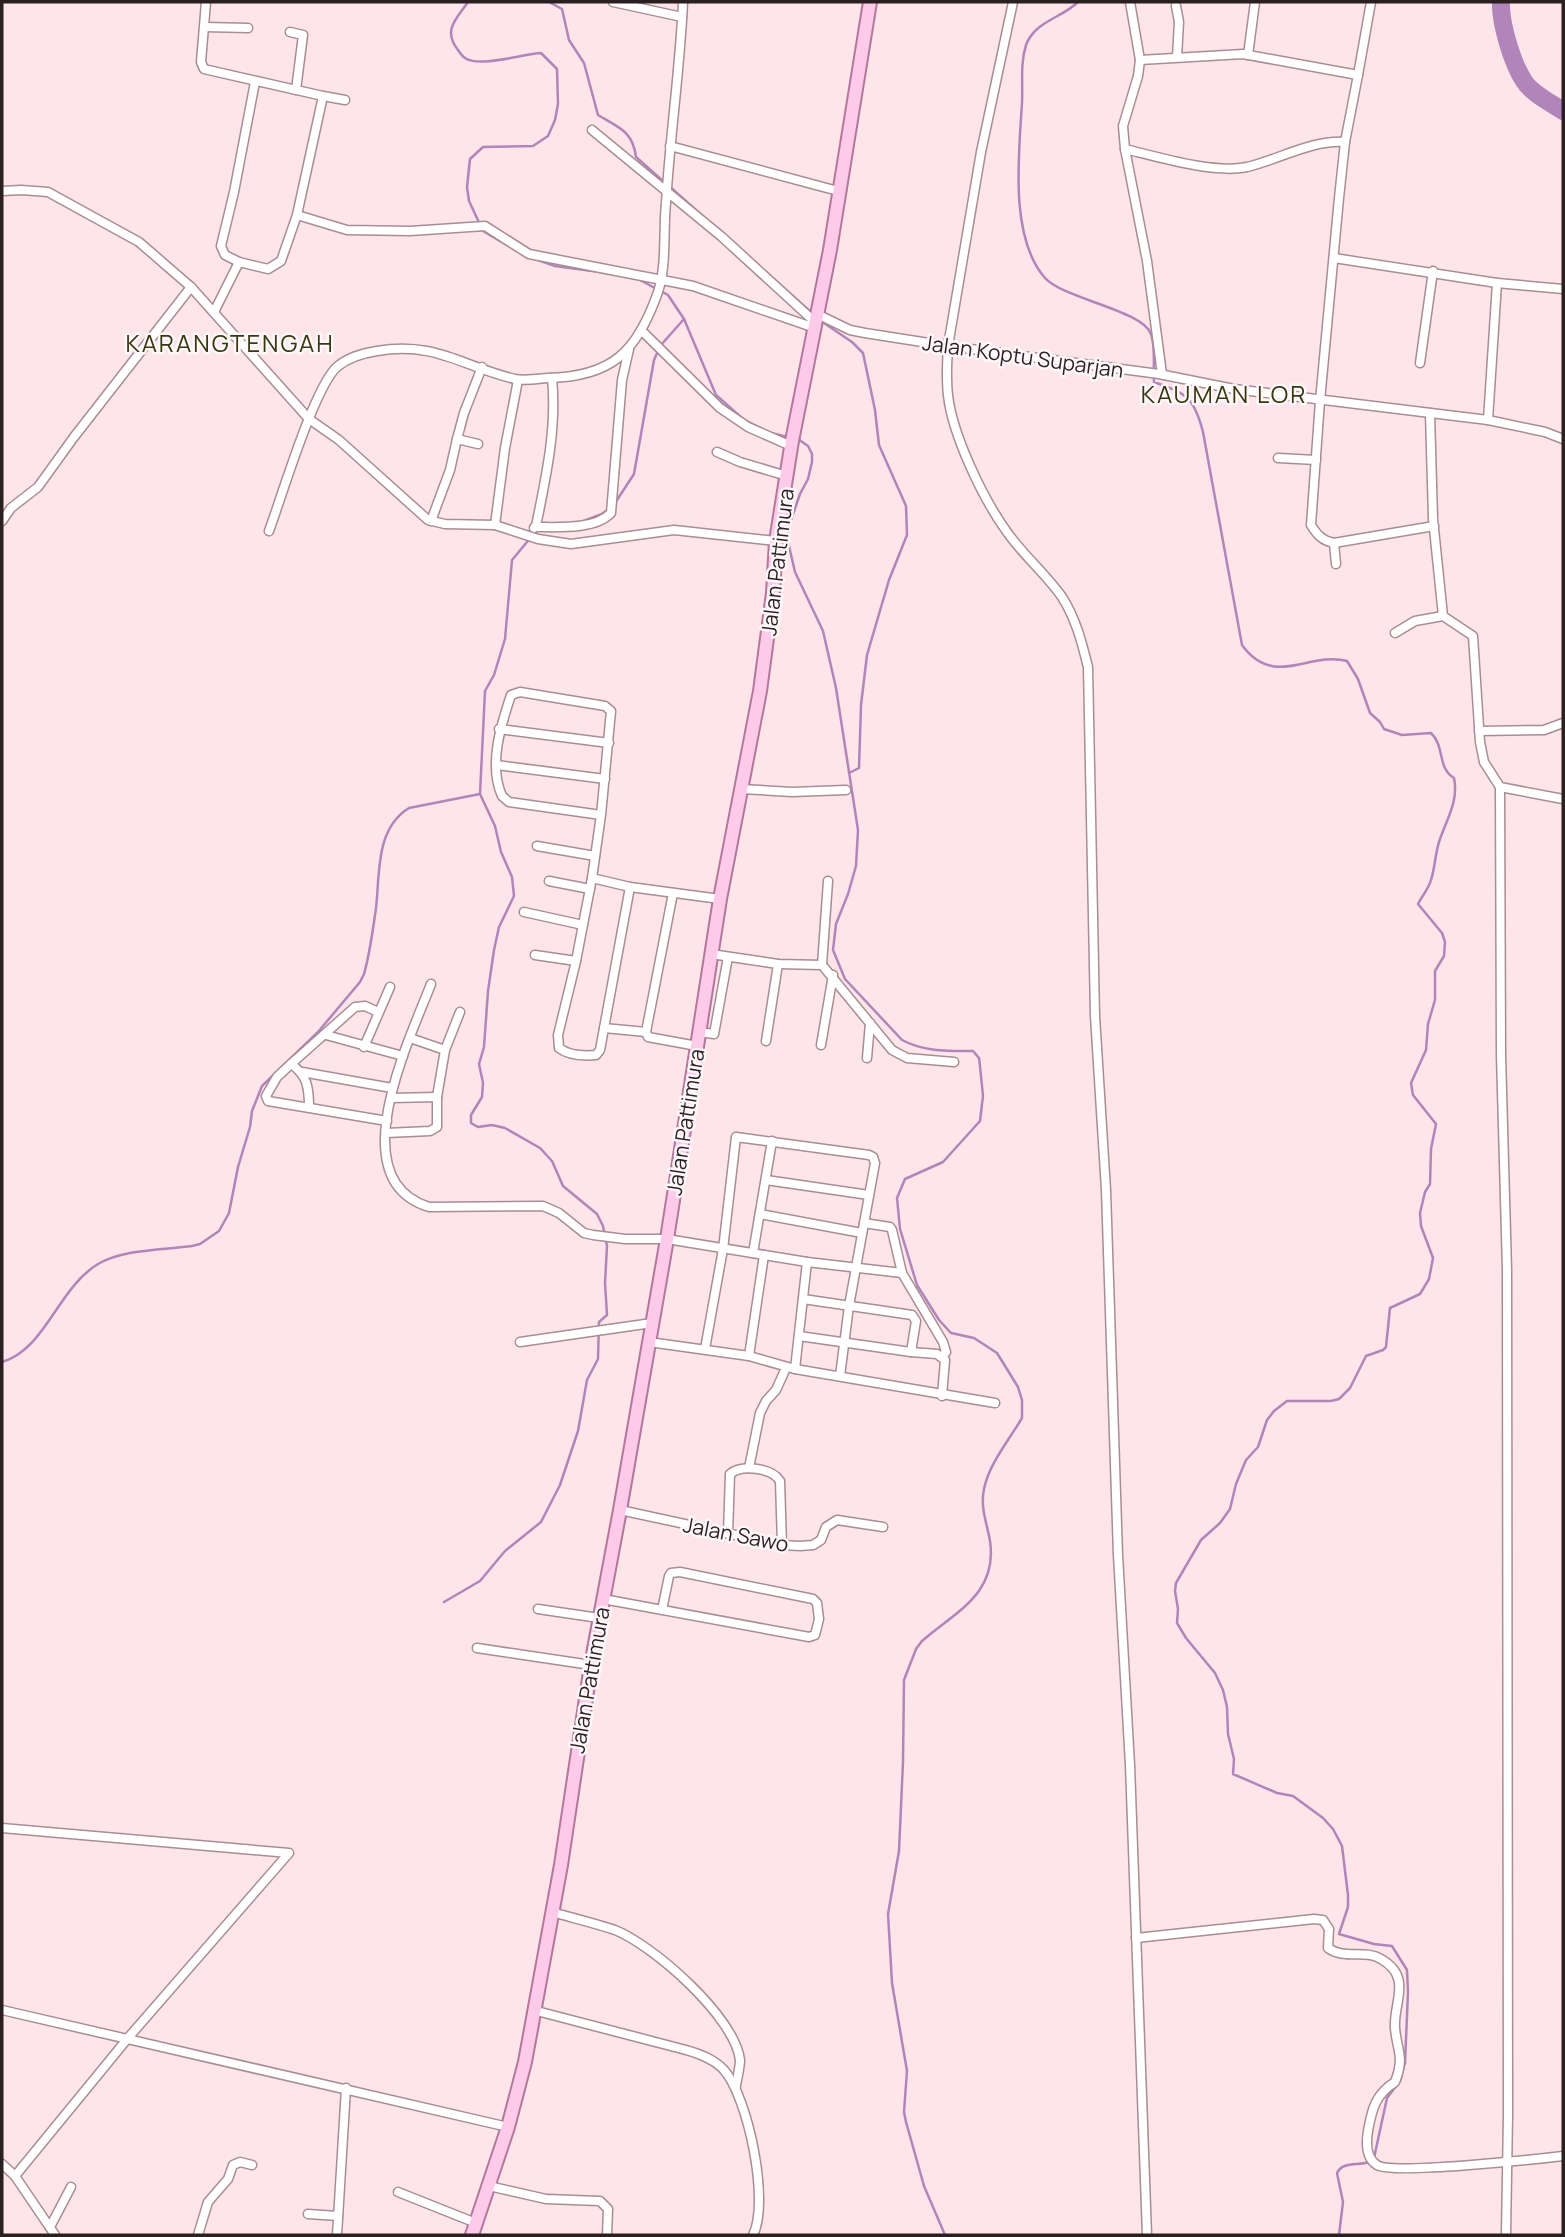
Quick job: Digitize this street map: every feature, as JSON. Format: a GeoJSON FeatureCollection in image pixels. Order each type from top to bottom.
{"type":"FeatureCollection","features":[{"type":"Feature","properties":{"kind":"main road","name":"Jalan Pattimura"},"geometry":{"type":"LineString","coordinates":[[474,2229],[508,2127],[525,2062],[552,1912],[599,1618],[667,1239],[720,899],[768,635],[776,541],[792,440],[830,250],[870,2]]}},
{"type":"Feature","properties":{"kind":"street"},"geometry":{"type":"LineString","coordinates":[[206,2],[201,62],[204,69],[345,100]]}},
{"type":"Feature","properties":{"kind":"street"},"geometry":{"type":"LineString","coordinates":[[613,2],[682,17]]}},
{"type":"Feature","properties":{"kind":"street"},"geometry":{"type":"LineString","coordinates":[[269,531],[309,419],[335,368],[361,354],[411,349],[438,353],[518,380],[574,377],[599,371],[612,364],[630,346],[641,330],[659,286],[683,2]]}},
{"type":"Feature","properties":{"kind":"street"},"geometry":{"type":"LineString","coordinates":[[1013,2],[981,152],[947,346],[948,398],[969,463],[999,521],[1061,596],[1081,637],[1088,667],[1095,1016],[1106,1190],[1118,1555],[1126,1671],[1147,2235]]}},
{"type":"Feature","properties":{"kind":"street"},"geometry":{"type":"LineString","coordinates":[[1130,2],[1140,60],[1133,96],[1123,126],[1147,261],[1161,374]]}},
{"type":"Feature","properties":{"kind":"street"},"geometry":{"type":"LineString","coordinates":[[1248,55],[1255,2]]}},
{"type":"Feature","properties":{"kind":"street"},"geometry":{"type":"LineString","coordinates":[[1371,2],[1345,142],[1311,525],[1326,541],[1334,543],[1434,526]]}},
{"type":"Feature","properties":{"kind":"street"},"geometry":{"type":"LineString","coordinates":[[1177,6],[1177,57]]}},
{"type":"Feature","properties":{"kind":"street"},"geometry":{"type":"LineString","coordinates":[[205,27],[248,29]]}},
{"type":"Feature","properties":{"kind":"street"},"geometry":{"type":"LineString","coordinates":[[290,32],[303,35],[296,90]]}},
{"type":"Feature","properties":{"kind":"street"},"geometry":{"type":"LineString","coordinates":[[1140,60],[1248,55],[1359,75]]}},
{"type":"Feature","properties":{"kind":"street"},"geometry":{"type":"LineString","coordinates":[[255,82],[221,246],[225,255],[239,262],[268,269],[278,265],[297,215],[323,96]]}},
{"type":"Feature","properties":{"kind":"street"},"geometry":{"type":"LineString","coordinates":[[592,131],[667,188],[817,320]]}},
{"type":"Feature","properties":{"kind":"street"},"geometry":{"type":"LineString","coordinates":[[1125,149],[1225,169],[1246,167],[1322,142],[1345,142]]}},
{"type":"Feature","properties":{"kind":"street"},"geometry":{"type":"LineString","coordinates":[[670,146],[838,191]]}},
{"type":"Feature","properties":{"kind":"street"},"geometry":{"type":"LineString","coordinates":[[2,191],[38,190],[59,197],[139,242],[191,287],[309,419],[333,436],[431,521],[445,524],[495,525],[538,539],[582,543],[674,530],[776,541]]}},
{"type":"Feature","properties":{"kind":"street"},"geometry":{"type":"LineString","coordinates":[[297,215],[347,230],[410,231],[485,226],[529,254],[659,286],[693,286],[817,320]]}},
{"type":"Feature","properties":{"kind":"street"},"geometry":{"type":"LineString","coordinates":[[1334,258],[1433,271],[1497,283],[1563,289]]}},
{"type":"Feature","properties":{"kind":"street"},"geometry":{"type":"LineString","coordinates":[[214,313],[239,262]]}},
{"type":"Feature","properties":{"kind":"street"},"geometry":{"type":"LineString","coordinates":[[1420,363],[1433,271]]}},
{"type":"Feature","properties":{"kind":"street"},"geometry":{"type":"LineString","coordinates":[[1488,420],[1497,283]]}},
{"type":"Feature","properties":{"kind":"street"},"geometry":{"type":"LineString","coordinates":[[2,521],[11,508],[37,487],[191,287]]}},
{"type":"Feature","properties":{"kind":"street","name":"Jalan Koptu Suparjan"},"geometry":{"type":"LineString","coordinates":[[817,320],[850,330],[947,346],[1161,374],[1234,389],[1488,420],[1545,432],[1563,439]]}},
{"type":"Feature","properties":{"kind":"street"},"geometry":{"type":"LineString","coordinates":[[641,330],[720,408],[748,427],[792,440]]}},
{"type":"Feature","properties":{"kind":"street"},"geometry":{"type":"LineString","coordinates":[[535,527],[578,526],[605,519],[611,513],[622,380],[630,346]]}},
{"type":"Feature","properties":{"kind":"street"},"geometry":{"type":"LineString","coordinates":[[431,521],[450,470],[464,413],[482,367]]}},
{"type":"Feature","properties":{"kind":"street"},"geometry":{"type":"LineString","coordinates":[[527,536],[535,527],[552,438],[552,378]]}},
{"type":"Feature","properties":{"kind":"street"},"geometry":{"type":"LineString","coordinates":[[495,525],[505,448],[518,380]]}},
{"type":"Feature","properties":{"kind":"street"},"geometry":{"type":"LineString","coordinates":[[1430,413],[1434,526],[1443,616],[1473,636],[1479,731],[1485,762],[1500,786],[1501,1055],[1507,1270],[1506,2235]]}},
{"type":"Feature","properties":{"kind":"street"},"geometry":{"type":"LineString","coordinates":[[457,439],[478,444]]}},
{"type":"Feature","properties":{"kind":"street"},"geometry":{"type":"LineString","coordinates":[[717,452],[787,476]]}},
{"type":"Feature","properties":{"kind":"street"},"geometry":{"type":"LineString","coordinates":[[1278,458],[1316,460]]}},
{"type":"Feature","properties":{"kind":"street"},"geometry":{"type":"LineString","coordinates":[[1334,543],[1336,564]]}},
{"type":"Feature","properties":{"kind":"street"},"geometry":{"type":"LineString","coordinates":[[1395,633],[1415,621],[1443,616]]}},
{"type":"Feature","properties":{"kind":"street"},"geometry":{"type":"LineString","coordinates":[[601,815],[505,800],[499,791],[499,729],[511,695],[520,692],[605,706],[611,711],[601,815],[592,878],[558,1035],[558,1048],[568,1052],[596,1055],[602,1044],[630,887]]}},
{"type":"Feature","properties":{"kind":"street"},"geometry":{"type":"LineString","coordinates":[[1479,731],[1544,730],[1563,723]]}},
{"type":"Feature","properties":{"kind":"street"},"geometry":{"type":"LineString","coordinates":[[499,729],[609,743]]}},
{"type":"Feature","properties":{"kind":"street"},"geometry":{"type":"LineString","coordinates":[[497,765],[605,779]]}},
{"type":"Feature","properties":{"kind":"street"},"geometry":{"type":"LineString","coordinates":[[1500,786],[1563,799]]}},
{"type":"Feature","properties":{"kind":"street"},"geometry":{"type":"LineString","coordinates":[[742,789],[792,792],[846,790]]}},
{"type":"Feature","properties":{"kind":"street"},"geometry":{"type":"LineString","coordinates":[[537,846],[595,856]]}},
{"type":"Feature","properties":{"kind":"street"},"geometry":{"type":"LineString","coordinates":[[592,878],[630,887],[720,899]]}},
{"type":"Feature","properties":{"kind":"street"},"geometry":{"type":"LineString","coordinates":[[549,881],[590,889]]}},
{"type":"Feature","properties":{"kind":"street"},"geometry":{"type":"LineString","coordinates":[[822,965],[828,881]]}},
{"type":"Feature","properties":{"kind":"street"},"geometry":{"type":"LineString","coordinates":[[673,893],[646,1032],[648,1037],[697,1046]]}},
{"type":"Feature","properties":{"kind":"street"},"geometry":{"type":"LineString","coordinates":[[524,912],[583,925]]}},
{"type":"Feature","properties":{"kind":"street"},"geometry":{"type":"LineString","coordinates":[[711,954],[778,964],[822,965],[833,975],[880,1037],[899,1055],[916,1060],[954,1062]]}},
{"type":"Feature","properties":{"kind":"street"},"geometry":{"type":"LineString","coordinates":[[535,955],[576,961]]}},
{"type":"Feature","properties":{"kind":"street"},"geometry":{"type":"LineString","coordinates":[[699,1032],[714,1034],[728,957]]}},
{"type":"Feature","properties":{"kind":"street"},"geometry":{"type":"LineString","coordinates":[[766,1041],[778,964]]}},
{"type":"Feature","properties":{"kind":"street"},"geometry":{"type":"LineString","coordinates":[[821,1045],[833,975]]}},
{"type":"Feature","properties":{"kind":"street"},"geometry":{"type":"LineString","coordinates":[[431,984],[392,1088],[386,1133],[388,1170],[396,1184],[417,1204],[429,1207],[543,1206],[559,1213],[584,1233],[593,1235],[667,1239],[807,1262],[902,1273]]}},
{"type":"Feature","properties":{"kind":"street"},"geometry":{"type":"LineString","coordinates":[[364,1047],[390,987]]}},
{"type":"Feature","properties":{"kind":"street"},"geometry":{"type":"LineString","coordinates":[[378,1012],[365,1006],[355,1007],[291,1064],[268,1090],[266,1099],[273,1103],[387,1121]]}},
{"type":"Feature","properties":{"kind":"street"},"geometry":{"type":"LineString","coordinates":[[386,1133],[435,1129],[437,1097],[446,1050],[460,1012]]}},
{"type":"Feature","properties":{"kind":"street"},"geometry":{"type":"LineString","coordinates":[[867,1058],[870,1023]]}},
{"type":"Feature","properties":{"kind":"street"},"geometry":{"type":"LineString","coordinates":[[604,1028],[646,1032]]}},
{"type":"Feature","properties":{"kind":"street"},"geometry":{"type":"LineString","coordinates":[[326,1035],[403,1056]]}},
{"type":"Feature","properties":{"kind":"street"},"geometry":{"type":"LineString","coordinates":[[410,1038],[446,1050]]}},
{"type":"Feature","properties":{"kind":"street"},"geometry":{"type":"LineString","coordinates":[[291,1064],[302,1072],[392,1088]]}},
{"type":"Feature","properties":{"kind":"street"},"geometry":{"type":"LineString","coordinates":[[302,1072],[309,1091],[309,1107]]}},
{"type":"Feature","properties":{"kind":"street"},"geometry":{"type":"LineString","coordinates":[[391,1098],[437,1097]]}},
{"type":"Feature","properties":{"kind":"street"},"geometry":{"type":"LineString","coordinates":[[705,1349],[723,1249],[734,1139],[739,1136],[873,1157],[875,1163],[843,1342],[840,1376]]}},
{"type":"Feature","properties":{"kind":"street"},"geometry":{"type":"LineString","coordinates":[[753,1253],[772,1141]]}},
{"type":"Feature","properties":{"kind":"street"},"geometry":{"type":"LineString","coordinates":[[766,1180],[869,1195]]}},
{"type":"Feature","properties":{"kind":"street"},"geometry":{"type":"LineString","coordinates":[[760,1214],[862,1233]]}},
{"type":"Feature","properties":{"kind":"street"},"geometry":{"type":"LineString","coordinates":[[864,1223],[890,1227],[892,1230],[902,1273],[940,1335],[946,1352],[942,1357]]}},
{"type":"Feature","properties":{"kind":"street"},"geometry":{"type":"LineString","coordinates":[[749,1356],[764,1255]]}},
{"type":"Feature","properties":{"kind":"street"},"geometry":{"type":"LineString","coordinates":[[749,1468],[760,1413],[791,1368],[799,1336],[807,1262]]}},
{"type":"Feature","properties":{"kind":"street"},"geometry":{"type":"LineString","coordinates":[[803,1299],[915,1317],[911,1352]]}},
{"type":"Feature","properties":{"kind":"street"},"geometry":{"type":"LineString","coordinates":[[520,1342],[652,1323]]}},
{"type":"Feature","properties":{"kind":"street"},"geometry":{"type":"LineString","coordinates":[[799,1336],[937,1354],[945,1360],[942,1396]]}},
{"type":"Feature","properties":{"kind":"street"},"geometry":{"type":"LineString","coordinates":[[649,1342],[749,1356],[791,1368],[995,1403]]}},
{"type":"Feature","properties":{"kind":"street"},"geometry":{"type":"LineString","coordinates":[[728,1534],[730,1474],[733,1470],[749,1468],[775,1474],[780,1481],[782,1545]]}},
{"type":"Feature","properties":{"kind":"street","name":"Jalan Sawo"},"geometry":{"type":"LineString","coordinates":[[620,1510],[782,1545],[813,1545],[821,1540],[826,1527],[836,1520],[883,1527]]}},
{"type":"Feature","properties":{"kind":"street"},"geometry":{"type":"LineString","coordinates":[[603,1599],[662,1610],[809,1637],[815,1635],[818,1624],[818,1606],[813,1599],[680,1572],[671,1573],[669,1576],[662,1610]]}},
{"type":"Feature","properties":{"kind":"street"},"geometry":{"type":"LineString","coordinates":[[538,1609],[599,1618]]}},
{"type":"Feature","properties":{"kind":"street"},"geometry":{"type":"LineString","coordinates":[[477,1648],[591,1665]]}},
{"type":"Feature","properties":{"kind":"street"},"geometry":{"type":"LineString","coordinates":[[2,1828],[289,1853],[128,2038],[15,2176]]}},
{"type":"Feature","properties":{"kind":"street"},"geometry":{"type":"LineString","coordinates":[[552,1912],[615,1930],[634,1940],[659,1958],[709,2003],[726,2025],[740,2058],[736,2086]]}},
{"type":"Feature","properties":{"kind":"street"},"geometry":{"type":"LineString","coordinates":[[1136,1938],[1323,1920],[1329,1929],[1328,1948],[1335,1953],[1382,1959],[1398,1977],[1401,1991],[1395,2027],[1401,2056],[1395,2082],[1382,2090],[1368,2130],[1367,2146],[1373,2161],[1381,2168],[1411,2168],[1507,2163],[1563,2156]]}},
{"type":"Feature","properties":{"kind":"street"},"geometry":{"type":"LineString","coordinates":[[2,2010],[508,2127]]}},
{"type":"Feature","properties":{"kind":"street"},"geometry":{"type":"LineString","coordinates":[[533,2010],[697,2053],[723,2069],[736,2086],[744,2110],[760,2188],[759,2219],[753,2235]]}},
{"type":"Feature","properties":{"kind":"street"},"geometry":{"type":"LineString","coordinates":[[337,2235],[346,2088]]}},
{"type":"Feature","properties":{"kind":"street"},"geometry":{"type":"LineString","coordinates":[[198,2235],[207,2204],[228,2179],[233,2165],[240,2162],[252,2165]]}},
{"type":"Feature","properties":{"kind":"street"},"geometry":{"type":"LineString","coordinates":[[2,2164],[15,2176],[53,2231]]}},
{"type":"Feature","properties":{"kind":"street"},"geometry":{"type":"LineString","coordinates":[[489,2186],[546,2199],[600,2201],[608,2209],[607,2235]]}},
{"type":"Feature","properties":{"kind":"street"},"geometry":{"type":"LineString","coordinates":[[53,2231],[71,2187]]}},
{"type":"Feature","properties":{"kind":"street"},"geometry":{"type":"LineString","coordinates":[[398,2193],[474,2229]]}},
{"type":"Feature","properties":{"kind":"street"},"geometry":{"type":"LineString","coordinates":[[308,2214],[338,2216]]}},
{"type":"Feature","properties":{"kind":"waterway"},"geometry":{"type":"LineString","coordinates":[[468,2],[451,30],[453,43],[464,57],[480,62],[541,53],[557,69],[558,104],[548,136],[533,146],[483,147],[470,159],[467,187],[469,201],[483,231],[522,254]]}},
{"type":"Feature","properties":{"kind":"waterway"},"geometry":{"type":"LineString","coordinates":[[549,2],[562,9],[569,40],[584,63],[598,115],[628,135],[636,157],[664,182]]}},
{"type":"Feature","properties":{"kind":"waterway"},"geometry":{"type":"LineString","coordinates":[[1078,2],[1036,30],[1024,52],[1019,194],[1021,218],[1034,261],[1045,278],[1055,285],[1119,311],[1145,326],[1153,339],[1154,382],[1188,398],[1196,411],[1203,432],[1242,645],[1254,658],[1266,665],[1279,667],[1319,660],[1347,661],[1358,679],[1370,713],[1384,729],[1402,735],[1431,733],[1438,744],[1445,769],[1454,778],[1453,803],[1439,842],[1430,883],[1418,904],[1442,933],[1445,942],[1444,956],[1435,971],[1435,1000],[1428,1024],[1426,1050],[1411,1083],[1413,1095],[1436,1124],[1431,1149],[1430,1184],[1425,1192],[1420,1213],[1421,1226],[1433,1258],[1429,1279],[1420,1294],[1390,1308],[1386,1347],[1366,1356],[1350,1388],[1339,1399],[1287,1401],[1274,1411],[1267,1420],[1258,1447],[1246,1460],[1230,1509],[1220,1523],[1201,1540],[1176,1583],[1175,1591],[1177,1623],[1215,1673],[1223,1690],[1234,1759],[1233,1774],[1277,1793],[1293,1796],[1323,1818],[1333,1829],[1342,1846],[1348,1895],[1348,1907],[1339,1934],[1392,1946],[1407,1970],[1405,2063],[1400,2081],[1387,2098],[1374,2158]]}},
{"type":"Feature","properties":{"kind":"waterway"},"geometry":{"type":"LineString","coordinates":[[1501,2],[1511,53],[1524,81],[1531,90],[1563,111]]}},
{"type":"Feature","properties":{"kind":"waterway"},"geometry":{"type":"LineString","coordinates":[[669,186],[706,219]]}},
{"type":"Feature","properties":{"kind":"waterway"},"geometry":{"type":"LineString","coordinates":[[535,259],[555,266],[607,273]]}},
{"type":"Feature","properties":{"kind":"waterway"},"geometry":{"type":"LineString","coordinates":[[766,272],[813,314]]}},
{"type":"Feature","properties":{"kind":"waterway"},"geometry":{"type":"LineString","coordinates":[[638,279],[668,295],[684,319],[716,395],[743,419],[762,429]]}},
{"type":"Feature","properties":{"kind":"waterway"},"geometry":{"type":"LineString","coordinates":[[661,345],[684,319]]}},
{"type":"Feature","properties":{"kind":"waterway"},"geometry":{"type":"LineString","coordinates":[[821,321],[863,353],[879,445],[906,506],[907,535],[889,580],[867,655],[861,705],[859,768],[849,773]]}},
{"type":"Feature","properties":{"kind":"waterway"},"geometry":{"type":"LineString","coordinates":[[615,503],[634,474],[654,360],[658,351]]}},
{"type":"Feature","properties":{"kind":"waterway"},"geometry":{"type":"LineString","coordinates":[[771,433],[788,437]]}},
{"type":"Feature","properties":{"kind":"waterway"},"geometry":{"type":"LineString","coordinates":[[798,439],[808,446],[812,462],[788,529],[789,546],[795,572],[823,631],[836,688],[858,830],[856,866],[836,924],[833,950],[845,979],[902,1040],[928,1049],[973,1051],[979,1058],[983,1096],[980,1121],[943,1162],[905,1179],[897,1198],[900,1229],[917,1285],[939,1320],[951,1333],[974,1338],[997,1353],[1018,1387],[1022,1400],[1022,1418],[995,1461],[984,1489],[983,1509],[991,1559],[987,1575],[971,1600],[922,1641],[904,1680],[899,1851],[888,1914],[892,1983],[907,2071],[904,2112],[906,2122],[924,2186],[945,2235]]}},
{"type":"Feature","properties":{"kind":"waterway"},"geometry":{"type":"LineString","coordinates":[[581,522],[610,508]]}},
{"type":"Feature","properties":{"kind":"waterway"},"geometry":{"type":"LineString","coordinates":[[2,1362],[30,1345],[72,1288],[98,1264],[120,1255],[200,1244],[219,1231],[229,1213],[252,1111],[262,1086],[318,1032],[364,974],[374,924],[381,853],[390,828],[409,808],[480,794],[485,691],[494,675],[505,639],[512,560],[537,530]]}},
{"type":"Feature","properties":{"kind":"waterway"},"geometry":{"type":"LineString","coordinates":[[444,1602],[480,1581],[505,1551],[541,1522],[560,1485],[578,1431],[587,1380],[598,1359],[599,1322],[607,1315],[607,1246],[603,1226],[597,1214],[563,1186],[552,1161],[540,1148],[505,1128],[492,1125],[478,1127],[471,1123],[471,1115],[482,1097],[483,1083],[479,1064],[484,1047],[494,950],[499,927],[514,896],[512,877],[501,852],[495,826],[480,794]]}},
{"type":"Feature","properties":{"kind":"waterway"},"geometry":{"type":"LineString","coordinates":[[1339,2235],[1343,2202],[1337,2173],[1347,2165],[1369,2162]]}},
{"type":"Feature","properties":{"kind":"district","name":"KARANGTENGAH"},"geometry":{"type":"Point","coordinates":[230,342]}},
{"type":"Feature","properties":{"kind":"district","name":"KAUMAN LOR"},"geometry":{"type":"Point","coordinates":[1224,393]}}]}
